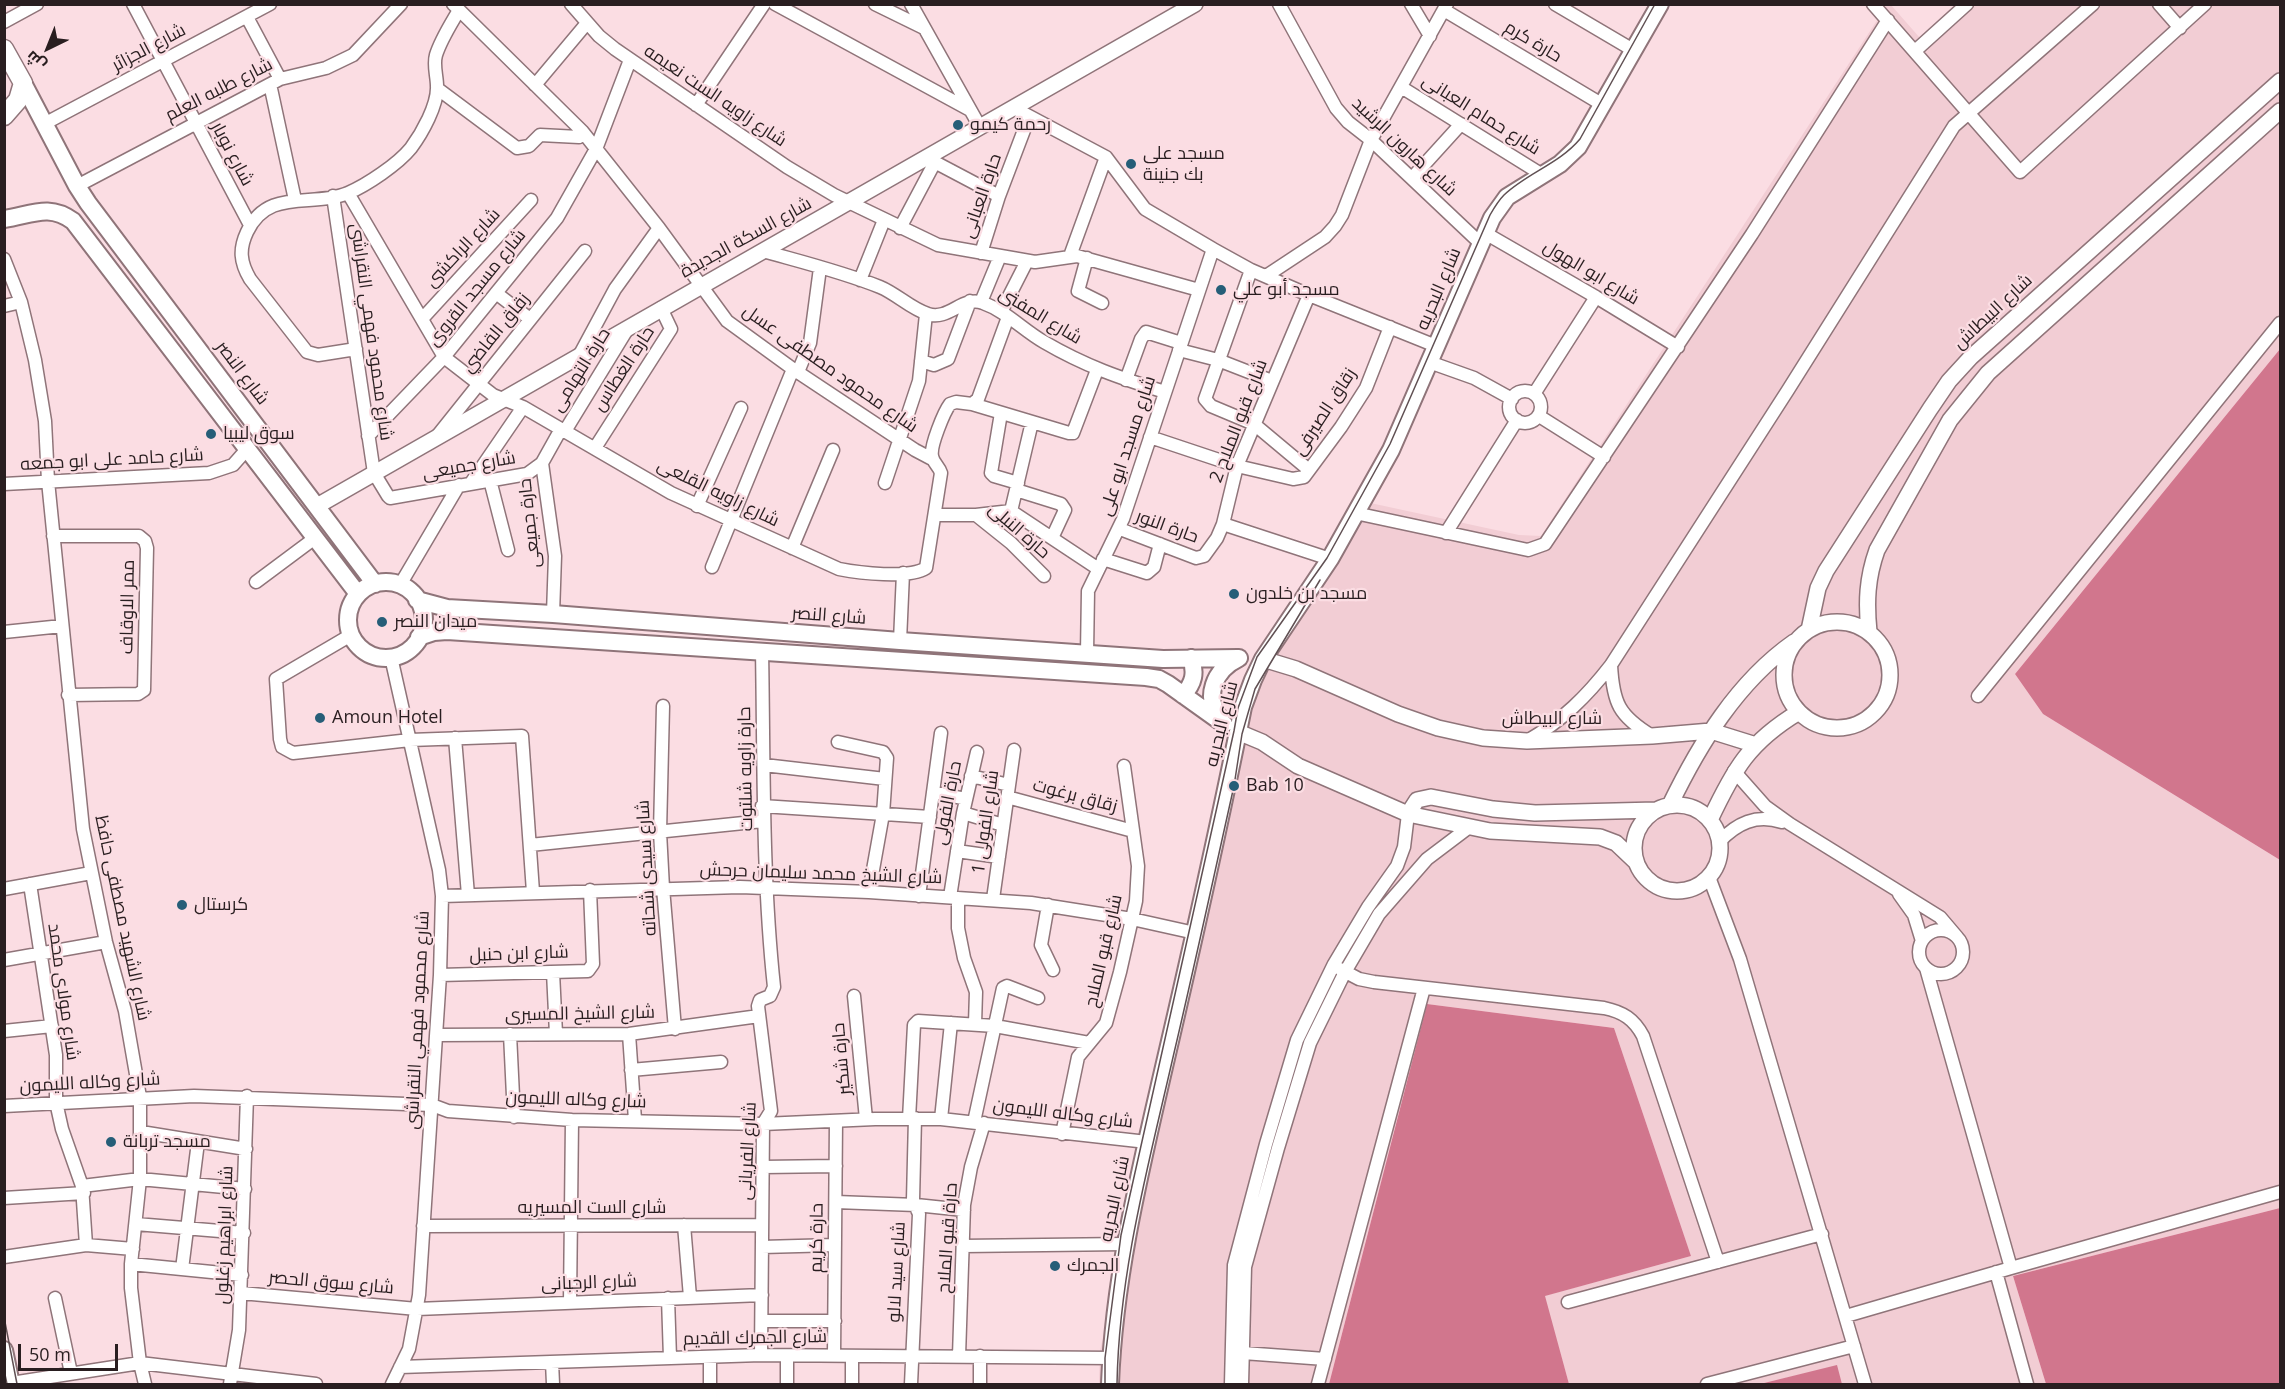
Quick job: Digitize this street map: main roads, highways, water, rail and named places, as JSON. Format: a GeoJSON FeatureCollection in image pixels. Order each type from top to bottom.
{"type":"FeatureCollection","features":[{"type":"Feature","properties":{"kind":"main road","name":"شارع البحريه"},"geometry":{"type":"LineString","coordinates":[[1110,1384],[1125,1244],[1238,731],[1250,688],[1263,659],[1330,559],[1396,439],[1492,218],[1507,197],[1560,164],[1573,153],[1660,4]]}},
{"type":"Feature","properties":{"kind":"main road"},"geometry":{"type":"LineString","coordinates":[[4,49],[23,83],[18,100],[4,116]]}},
{"type":"Feature","properties":{"kind":"main road","name":"شارع النصر"},"geometry":{"type":"LineString","coordinates":[[23,83],[77,186],[375,584]]}},
{"type":"Feature","properties":{"kind":"main road"},"geometry":{"type":"LineString","coordinates":[[4,219],[50,210],[58,211],[73,221],[358,594]]}},
{"type":"Feature","properties":{"kind":"main road"},"geometry":{"type":"LineString","coordinates":[[383,582],[400,585],[410,591],[417,600],[423,618],[419,637],[408,651],[391,657],[379,657],[368,653],[351,635],[348,614],[351,603],[358,594],[375,584],[383,582]]}},
{"type":"Feature","properties":{"kind":"main road","name":"شارع النصر"},"geometry":{"type":"LineString","coordinates":[[417,600],[447,608],[900,641],[1163,659],[1246,657],[1263,659]]}},
{"type":"Feature","properties":{"kind":"main road"},"geometry":{"type":"LineString","coordinates":[[419,637],[447,631],[1136,676],[1159,679],[1238,731]]}},
{"type":"Feature","properties":{"kind":"main road"},"geometry":{"type":"LineString","coordinates":[[1183,694],[1190,687],[1194,678],[1191,658]]}},
{"type":"Feature","properties":{"kind":"main road"},"geometry":{"type":"LineString","coordinates":[[1238,658],[1220,672],[1214,682],[1212,693],[1217,715],[1238,731]]}},
{"type":"Feature","properties":{"kind":"main road"},"geometry":{"type":"LineString","coordinates":[[4,1350],[9,1384]]}},
{"type":"Feature","properties":{"kind":"tram line"},"geometry":{"type":"LineString","coordinates":[[1105,1384],[1105,1358],[1121,1235],[1238,708],[1257,657],[1327,558],[1390,444],[1490,215],[1502,197],[1513,187],[1553,162],[1580,139],[1655,4]]}},
{"type":"Feature","properties":{"kind":"tram line"},"geometry":{"type":"LineString","coordinates":[[1117,1384],[1123,1300],[1137,1217],[1234,786],[1242,734],[1255,689],[1320,580]]}},
{"type":"Feature","properties":{"kind":"tram line"},"geometry":{"type":"LineString","coordinates":[[4,1317],[17,1384]]}},
{"type":"Feature","properties":{"kind":"tram line"},"geometry":{"type":"LineString","coordinates":[[4,1370],[7,1384]]}},
{"type":"Feature","properties":{"kind":"place","name":"رحمة كيمو"},"geometry":{"type":"Point","coordinates":[958,125]}},
{"type":"Feature","properties":{"kind":"place","name":"مسجد على بك جنينة"},"geometry":{"type":"Point","coordinates":[1131,164]}},
{"type":"Feature","properties":{"kind":"place","name":"مسجد أبو علي"},"geometry":{"type":"Point","coordinates":[1221,290]}},
{"type":"Feature","properties":{"kind":"place","name":"سوق ليبيا"},"geometry":{"type":"Point","coordinates":[211,434]}},
{"type":"Feature","properties":{"kind":"place","name":"مسجد بن خلدون"},"geometry":{"type":"Point","coordinates":[1234,594]}},
{"type":"Feature","properties":{"kind":"place","name":"ميدان النصر"},"geometry":{"type":"Point","coordinates":[382,622]}},
{"type":"Feature","properties":{"kind":"place","name":"Amoun Hotel"},"geometry":{"type":"Point","coordinates":[320,718]}},
{"type":"Feature","properties":{"kind":"place","name":"Bab 10"},"geometry":{"type":"Point","coordinates":[1234,786]}},
{"type":"Feature","properties":{"kind":"place","name":"كرستال"},"geometry":{"type":"Point","coordinates":[182,905]}},
{"type":"Feature","properties":{"kind":"place","name":"مسجد تربانة"},"geometry":{"type":"Point","coordinates":[111,1142]}},
{"type":"Feature","properties":{"kind":"place","name":"الجمرك"},"geometry":{"type":"Point","coordinates":[1055,1266]}}]}
